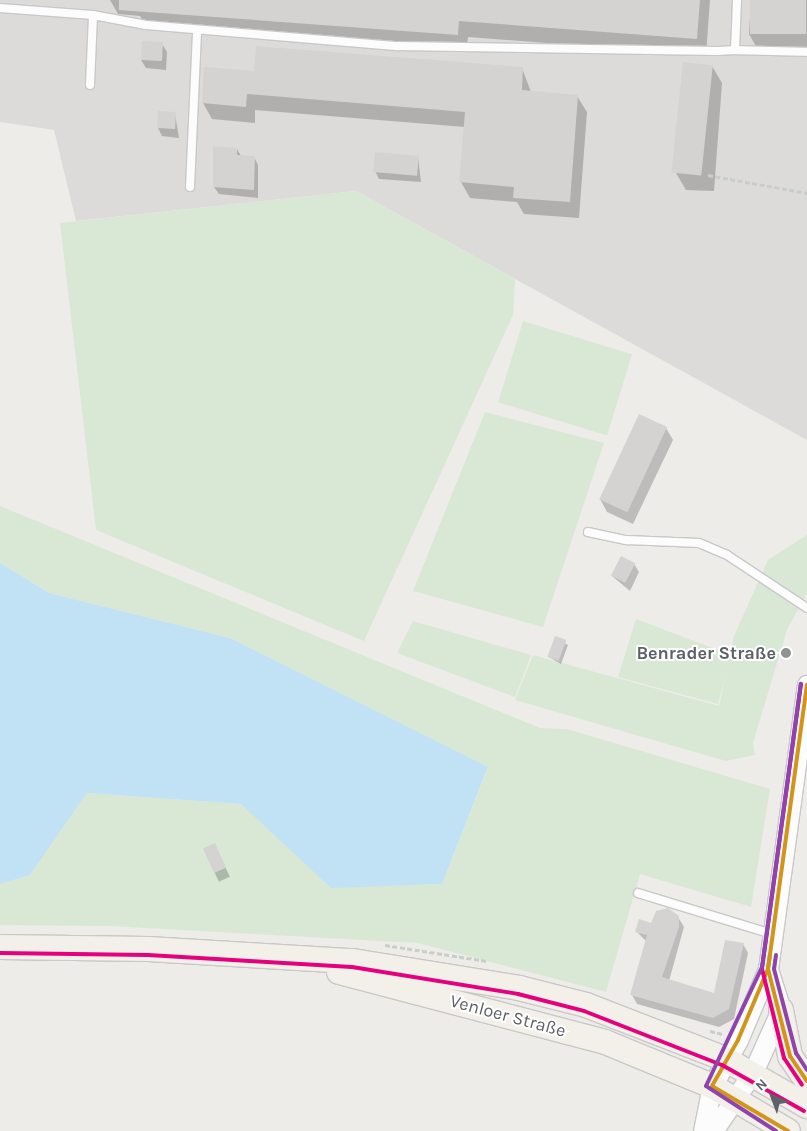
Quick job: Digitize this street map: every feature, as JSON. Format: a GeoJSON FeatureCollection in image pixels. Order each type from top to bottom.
{"type":"FeatureCollection","features":[{"type":"Feature","properties":{"kind":"main road","name":"Venloer Straße"},"geometry":{"type":"LineString","coordinates":[[0,947],[148,950],[299,962],[382,964],[519,988],[586,1005],[725,1059],[754,1072],[807,1106]]}},
{"type":"Feature","properties":{"kind":"main road","name":"Venloer Straße"},"geometry":{"type":"LineString","coordinates":[[299,962],[605,1042],[712,1086],[737,1099],[788,1131]]}},
{"type":"Feature","properties":{"kind":"main road"},"geometry":{"type":"LineString","coordinates":[[781,1010],[790,1056],[807,1081]]}},
{"type":"Feature","properties":{"kind":"street"},"geometry":{"type":"LineString","coordinates":[[703,1131],[712,1086],[768,969],[807,685]]}},
{"type":"Feature","properties":{"kind":"street"},"geometry":{"type":"LineString","coordinates":[[713,1131],[754,1072],[781,1010],[768,969]]}},
{"type":"Feature","properties":{"kind":"lane"},"geometry":{"type":"LineString","coordinates":[[735,50],[737,0]]}},
{"type":"Feature","properties":{"kind":"lane"},"geometry":{"type":"LineString","coordinates":[[0,8],[93,15],[196,30],[492,51],[735,50],[807,52]]}},
{"type":"Feature","properties":{"kind":"lane"},"geometry":{"type":"LineString","coordinates":[[90,85],[93,15]]}},
{"type":"Feature","properties":{"kind":"lane"},"geometry":{"type":"LineString","coordinates":[[190,187],[196,30]]}},
{"type":"Feature","properties":{"kind":"lane"},"geometry":{"type":"LineString","coordinates":[[588,532],[627,540],[699,543],[727,555],[807,608]]}},
{"type":"Feature","properties":{"kind":"lane"},"geometry":{"type":"LineString","coordinates":[[638,893],[772,934]]}},
{"type":"Feature","properties":{"kind":"path"},"geometry":{"type":"LineString","coordinates":[[708,175],[807,193]]}},
{"type":"Feature","properties":{"kind":"shaded area"},"geometry":{"type":"Polygon","coordinates":[[[0,0],[807,0],[807,440],[356,191],[76,221],[54,130],[0,122],[0,0]]]}},
{"type":"Feature","properties":{"kind":"green space"},"geometry":{"type":"Polygon","coordinates":[[[356,191],[515,279],[513,315],[364,641],[96,530],[60,223],[356,191]]]}},
{"type":"Feature","properties":{"kind":"green space"},"geometry":{"type":"Polygon","coordinates":[[[523,321],[632,354],[607,436],[498,402],[523,321]]]}},
{"type":"Feature","properties":{"kind":"green space"},"geometry":{"type":"Polygon","coordinates":[[[485,412],[604,443],[543,627],[413,591],[485,412]]]}},
{"type":"Feature","properties":{"kind":"green space"},"geometry":{"type":"Polygon","coordinates":[[[0,506],[540,728],[567,729],[770,789],[751,907],[640,874],[606,992],[418,943],[110,926],[0,925],[0,884],[30,875],[87,793],[241,804],[331,887],[442,884],[488,768],[230,638],[49,593],[0,563],[0,506]]]}},
{"type":"Feature","properties":{"kind":"green space"},"geometry":{"type":"Polygon","coordinates":[[[807,535],[807,593],[787,630],[753,743],[755,755],[726,761],[515,700],[533,655],[719,706],[734,636],[768,560],[807,535]]]}},
{"type":"Feature","properties":{"kind":"green space"},"geometry":{"type":"Polygon","coordinates":[[[636,619],[731,655],[718,704],[618,677],[636,619]]]}},
{"type":"Feature","properties":{"kind":"green space"},"geometry":{"type":"Polygon","coordinates":[[[413,621],[531,655],[515,697],[397,653],[413,621]]]}},
{"type":"Feature","properties":{"kind":"water"},"geometry":{"type":"Polygon","coordinates":[[[0,563],[49,593],[230,638],[488,767],[442,884],[331,888],[241,804],[87,793],[30,875],[0,884],[0,563]]]}},
{"type":"Feature","properties":{"kind":"building"},"geometry":{"type":"Polygon","coordinates":[[[119,0],[700,0],[697,39],[459,21],[458,35],[119,10],[119,0]]]}},
{"type":"Feature","properties":{"kind":"building"},"geometry":{"type":"Polygon","coordinates":[[[750,0],[806,0],[806,34],[750,34],[750,0]]]}},
{"type":"Feature","properties":{"kind":"building"},"geometry":{"type":"Polygon","coordinates":[[[142,41],[163,42],[162,61],[141,60],[142,41]]]}},
{"type":"Feature","properties":{"kind":"building"},"geometry":{"type":"Polygon","coordinates":[[[256,46],[523,67],[522,90],[578,95],[570,202],[513,198],[514,187],[459,182],[465,112],[247,94],[246,107],[202,103],[204,67],[254,71],[256,46]]]}},
{"type":"Feature","properties":{"kind":"building"},"geometry":{"type":"Polygon","coordinates":[[[683,62],[713,65],[701,176],[671,172],[683,62]]]}},
{"type":"Feature","properties":{"kind":"building"},"geometry":{"type":"Polygon","coordinates":[[[158,111],[176,112],[175,129],[157,128],[158,111]]]}},
{"type":"Feature","properties":{"kind":"building"},"geometry":{"type":"Polygon","coordinates":[[[213,146],[237,148],[237,155],[255,156],[254,190],[213,187],[213,146]]]}},
{"type":"Feature","properties":{"kind":"building"},"geometry":{"type":"Polygon","coordinates":[[[375,152],[419,156],[417,176],[373,172],[375,152]]]}},
{"type":"Feature","properties":{"kind":"building"},"geometry":{"type":"Polygon","coordinates":[[[639,414],[667,427],[627,512],[599,499],[639,414]]]}},
{"type":"Feature","properties":{"kind":"building"},"geometry":{"type":"Polygon","coordinates":[[[621,556],[635,563],[625,583],[611,576],[621,556]]]}},
{"type":"Feature","properties":{"kind":"building"},"geometry":{"type":"Polygon","coordinates":[[[555,636],[566,640],[559,661],[547,657],[555,636]]]}},
{"type":"Feature","properties":{"kind":"building"},"geometry":{"type":"Polygon","coordinates":[[[215,843],[226,868],[214,873],[203,848],[215,843]]]}},
{"type":"Feature","properties":{"kind":"building"},"geometry":{"type":"Polygon","coordinates":[[[668,908],[679,916],[679,927],[662,977],[714,993],[725,940],[744,943],[729,1009],[713,1018],[630,995],[647,935],[635,932],[639,919],[651,923],[656,911],[668,908]]]}},
{"type":"Feature","properties":{"kind":"transit line"},"geometry":{"type":"LineString","coordinates":[[801,684],[762,969],[784,1058],[802,1085]]}},
{"type":"Feature","properties":{"kind":"transit line"},"geometry":{"type":"LineString","coordinates":[[776,1131],[706,1086],[762,967],[801,684]]}},
{"type":"Feature","properties":{"kind":"transit line"},"geometry":{"type":"LineString","coordinates":[[788,1131],[712,1086],[738,1040],[768,969],[807,685]]}},
{"type":"Feature","properties":{"kind":"transit line"},"geometry":{"type":"LineString","coordinates":[[0,953],[148,955],[352,967],[518,994],[584,1011],[722,1065],[804,1111]]}},
{"type":"Feature","properties":{"kind":"transit line"},"geometry":{"type":"LineString","coordinates":[[770,954],[768,969],[790,1056],[807,1081]]}},
{"type":"Feature","properties":{"kind":"transit line"},"geometry":{"type":"LineString","coordinates":[[776,955],[774,969],[796,1053],[807,1070]]}},
{"type":"Feature","properties":{"kind":"place","name":"Benrader Straße"},"geometry":{"type":"Point","coordinates":[786,653]}}]}
